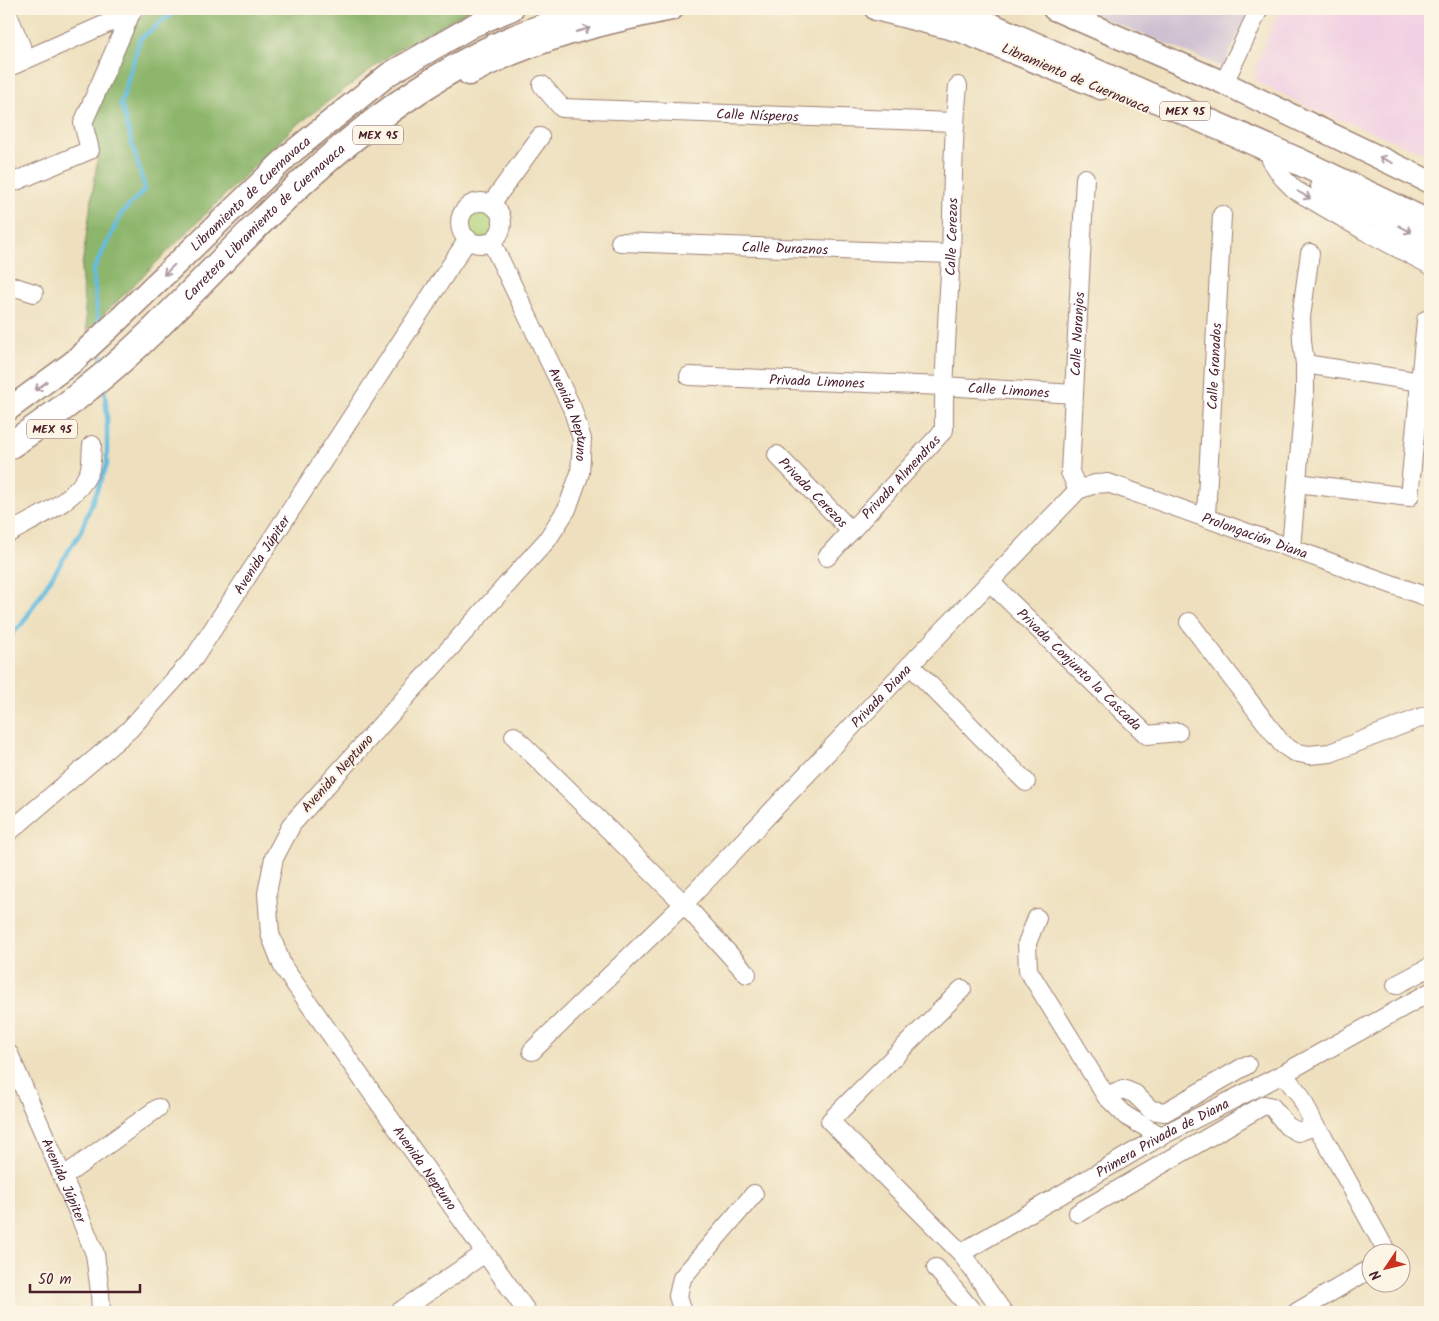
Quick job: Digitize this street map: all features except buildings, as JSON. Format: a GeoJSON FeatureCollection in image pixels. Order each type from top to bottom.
{"type":"FeatureCollection","features":[{"type":"Feature","properties":{"kind":"highway","name":"Carretera Libramiento de Cuernavaca"},"geometry":{"type":"LineString","coordinates":[[130,340],[300,165],[341,130],[399,85],[436,61],[479,38],[548,9]]}},
{"type":"Feature","properties":{"kind":"highway","name":"Carretera Libramiento de Cuernavaca"},"geometry":{"type":"LineString","coordinates":[[9,446],[31,432],[309,175],[406,98],[444,74],[486,52],[555,23],[597,9]]}},
{"type":"Feature","properties":{"kind":"highway","name":"MEX 95"},"geometry":{"type":"LineString","coordinates":[[935,9],[980,22],[1302,163],[1430,224]]}},
{"type":"Feature","properties":{"kind":"highway","name":"MEX 95"},"geometry":{"type":"LineString","coordinates":[[989,9],[1000,12],[1309,147],[1430,206]]}},
{"type":"Feature","properties":{"kind":"highway","name":"Carretera Libramiento de Cuernavaca"},"geometry":{"type":"LineString","coordinates":[[9,427],[85,381]]}},
{"type":"Feature","properties":{"kind":"main road","name":"Libramiento de Cuernavaca"},"geometry":{"type":"LineString","coordinates":[[130,340],[290,154],[389,74],[474,26],[512,9]]}},
{"type":"Feature","properties":{"kind":"main road","name":"MEX 95"},"geometry":{"type":"LineString","coordinates":[[130,340],[268,230],[316,184],[413,107],[490,63],[557,38],[614,21],[672,9]]}},
{"type":"Feature","properties":{"kind":"main road","name":"Libramiento de Cuernavaca"},"geometry":{"type":"LineString","coordinates":[[876,9],[961,31],[985,40],[1271,160],[1430,243]]}},
{"type":"Feature","properties":{"kind":"main road"},"geometry":{"type":"LineString","coordinates":[[1054,9],[1224,83],[1420,172],[1430,182]]}},
{"type":"Feature","properties":{"kind":"main road","name":"MEX 95"},"geometry":{"type":"LineString","coordinates":[[9,409],[85,381]]}},
{"type":"Feature","properties":{"kind":"main road","name":"MEX 95"},"geometry":{"type":"LineString","coordinates":[[9,460],[85,381]]}},
{"type":"Feature","properties":{"kind":"street"},"geometry":{"type":"LineString","coordinates":[[1068,9],[1171,56],[1175,58],[1177,63]]}},
{"type":"Feature","properties":{"kind":"street"},"geometry":{"type":"LineString","coordinates":[[1224,83],[1259,9]]}},
{"type":"Feature","properties":{"kind":"street"},"geometry":{"type":"LineString","coordinates":[[9,67],[132,11]]}},
{"type":"Feature","properties":{"kind":"street"},"geometry":{"type":"LineString","coordinates":[[9,184],[90,150],[83,123],[132,11]]}},
{"type":"Feature","properties":{"kind":"street"},"geometry":{"type":"LineString","coordinates":[[9,17],[26,58]]}},
{"type":"Feature","properties":{"kind":"street","name":"Calle Nísperos"},"geometry":{"type":"LineString","coordinates":[[542,85],[562,108],[954,122]]}},
{"type":"Feature","properties":{"kind":"street","name":"Calle Cerezos"},"geometry":{"type":"LineString","coordinates":[[943,386],[951,254],[954,122],[958,86]]}},
{"type":"Feature","properties":{"kind":"street"},"geometry":{"type":"LineString","coordinates":[[490,204],[540,137]]}},
{"type":"Feature","properties":{"kind":"street"},"geometry":{"type":"LineString","coordinates":[[1271,160],[1283,178],[1295,190],[1365,231],[1430,265]]}},
{"type":"Feature","properties":{"kind":"street","name":"Calle Naranjos"},"geometry":{"type":"LineString","coordinates":[[1078,490],[1070,472],[1085,178]]}},
{"type":"Feature","properties":{"kind":"street"},"geometry":{"type":"LineString","coordinates":[[475,202],[490,204],[500,215],[500,230],[491,241],[475,243],[463,234],[460,226],[463,211],[475,202]]}},
{"type":"Feature","properties":{"kind":"street","name":"Calle Granados"},"geometry":{"type":"LineString","coordinates":[[1206,516],[1222,215]]}},
{"type":"Feature","properties":{"kind":"street","name":"Avenida Júpiter"},"geometry":{"type":"LineString","coordinates":[[9,832],[129,730],[194,658],[468,239]]}},
{"type":"Feature","properties":{"kind":"street","name":"Avenida Neptuno"},"geometry":{"type":"LineString","coordinates":[[491,241],[572,408],[582,439],[580,473],[567,509],[547,540],[292,824],[274,858],[267,893],[270,934],[283,967],[527,1312]]}},
{"type":"Feature","properties":{"kind":"street","name":"Calle Duraznos"},"geometry":{"type":"LineString","coordinates":[[620,242],[951,254]]}},
{"type":"Feature","properties":{"kind":"street"},"geometry":{"type":"LineString","coordinates":[[1291,547],[1303,426],[1305,364],[1302,341],[1302,317],[1310,253]]}},
{"type":"Feature","properties":{"kind":"street"},"geometry":{"type":"LineString","coordinates":[[9,285],[34,293]]}},
{"type":"Feature","properties":{"kind":"street"},"geometry":{"type":"LineString","coordinates":[[1297,483],[1408,496],[1426,320]]}},
{"type":"Feature","properties":{"kind":"street"},"geometry":{"type":"LineString","coordinates":[[1305,364],[1421,382]]}},
{"type":"Feature","properties":{"kind":"street","name":"Privada Limones"},"geometry":{"type":"LineString","coordinates":[[690,376],[943,386]]}},
{"type":"Feature","properties":{"kind":"street","name":"Calle Limones"},"geometry":{"type":"LineString","coordinates":[[943,386],[1074,394]]}},
{"type":"Feature","properties":{"kind":"street","name":"Privada Almendras"},"geometry":{"type":"LineString","coordinates":[[827,557],[944,430],[943,386]]}},
{"type":"Feature","properties":{"kind":"street"},"geometry":{"type":"LineString","coordinates":[[9,533],[70,498],[79,488],[89,471],[92,445]]}},
{"type":"Feature","properties":{"kind":"street","name":"Privada Cerezos"},"geometry":{"type":"LineString","coordinates":[[777,455],[851,531]]}},
{"type":"Feature","properties":{"kind":"street","name":"Prolongación Diana"},"geometry":{"type":"LineString","coordinates":[[1078,490],[1095,484],[1108,483],[1206,516],[1430,598]]}},
{"type":"Feature","properties":{"kind":"street","name":"Privada Diana"},"geometry":{"type":"LineString","coordinates":[[532,1050],[684,904],[1078,490]]}},
{"type":"Feature","properties":{"kind":"street","name":"Privada Conjunto la Cascada"},"geometry":{"type":"LineString","coordinates":[[990,582],[1147,735],[1178,732]]}},
{"type":"Feature","properties":{"kind":"street"},"geometry":{"type":"LineString","coordinates":[[1189,622],[1282,744],[1294,752],[1309,756],[1330,753],[1430,714]]}},
{"type":"Feature","properties":{"kind":"street"},"geometry":{"type":"LineString","coordinates":[[910,665],[1026,782]]}},
{"type":"Feature","properties":{"kind":"street"},"geometry":{"type":"LineString","coordinates":[[514,736],[684,904],[747,974]]}},
{"type":"Feature","properties":{"kind":"street"},"geometry":{"type":"LineString","coordinates":[[1037,918],[1027,943],[1028,970],[1106,1096],[1126,1116],[1161,1136]]}},
{"type":"Feature","properties":{"kind":"street"},"geometry":{"type":"LineString","coordinates":[[1396,985],[1430,967]]}},
{"type":"Feature","properties":{"kind":"street"},"geometry":{"type":"LineString","coordinates":[[962,989],[830,1120],[961,1254],[1003,1312]]}},
{"type":"Feature","properties":{"kind":"street","name":"Primera Privada de Diana"},"geometry":{"type":"LineString","coordinates":[[961,1254],[1161,1136],[1283,1074],[1430,992]]}},
{"type":"Feature","properties":{"kind":"street","name":"Avenida Júpiter"},"geometry":{"type":"LineString","coordinates":[[9,1054],[95,1254],[101,1312]]}},
{"type":"Feature","properties":{"kind":"street"},"geometry":{"type":"LineString","coordinates":[[1106,1096],[1124,1089],[1135,1094],[1151,1110],[1165,1112],[1247,1065]]}},
{"type":"Feature","properties":{"kind":"street"},"geometry":{"type":"LineString","coordinates":[[1283,1074],[1300,1095],[1315,1126],[1324,1138],[1382,1244]]}},
{"type":"Feature","properties":{"kind":"street"},"geometry":{"type":"LineString","coordinates":[[1078,1213],[1264,1105],[1272,1107],[1287,1126],[1298,1132],[1315,1126]]}},
{"type":"Feature","properties":{"kind":"street"},"geometry":{"type":"LineString","coordinates":[[63,1177],[158,1108]]}},
{"type":"Feature","properties":{"kind":"street"},"geometry":{"type":"LineString","coordinates":[[683,1312],[678,1296],[682,1278],[754,1194]]}},
{"type":"Feature","properties":{"kind":"street"},"geometry":{"type":"LineString","coordinates":[[398,1312],[485,1253]]}},
{"type":"Feature","properties":{"kind":"street"},"geometry":{"type":"LineString","coordinates":[[936,1268],[973,1312]]}},
{"type":"Feature","properties":{"kind":"street"},"geometry":{"type":"LineString","coordinates":[[1297,1312],[1362,1274]]}},
{"type":"Feature","properties":{"kind":"shaded area"},"geometry":{"type":"Polygon","coordinates":[[[1080,9],[1250,9],[1223,67],[1080,9]]]}},
{"type":"Feature","properties":{"kind":"shaded area"},"geometry":{"type":"Polygon","coordinates":[[[1279,9],[1430,9],[1430,155],[1308,107],[1256,81],[1254,70],[1279,9]]]}},
{"type":"Feature","properties":{"kind":"green space"},"geometry":{"type":"Polygon","coordinates":[[[148,9],[471,9],[394,52],[293,128],[87,331],[81,272],[98,155],[92,121],[123,37],[148,9]]]}},
{"type":"Feature","properties":{"kind":"green space"},"geometry":{"type":"Polygon","coordinates":[[[480,206],[486,207],[491,211],[495,216],[495,228],[491,233],[486,237],[480,238],[474,237],[469,233],[465,228],[464,222],[465,216],[469,211],[474,207],[480,206]]]}},
{"type":"Feature","properties":{"kind":"waterway"},"geometry":{"type":"LineString","coordinates":[[99,329],[93,271],[122,213],[145,189],[121,104],[140,39],[178,9]]}},
{"type":"Feature","properties":{"kind":"waterway"},"geometry":{"type":"LineString","coordinates":[[100,346],[102,363]]}},
{"type":"Feature","properties":{"kind":"waterway"},"geometry":{"type":"LineString","coordinates":[[9,637],[22,624],[80,533],[107,465],[107,415],[104,386]]}}]}
